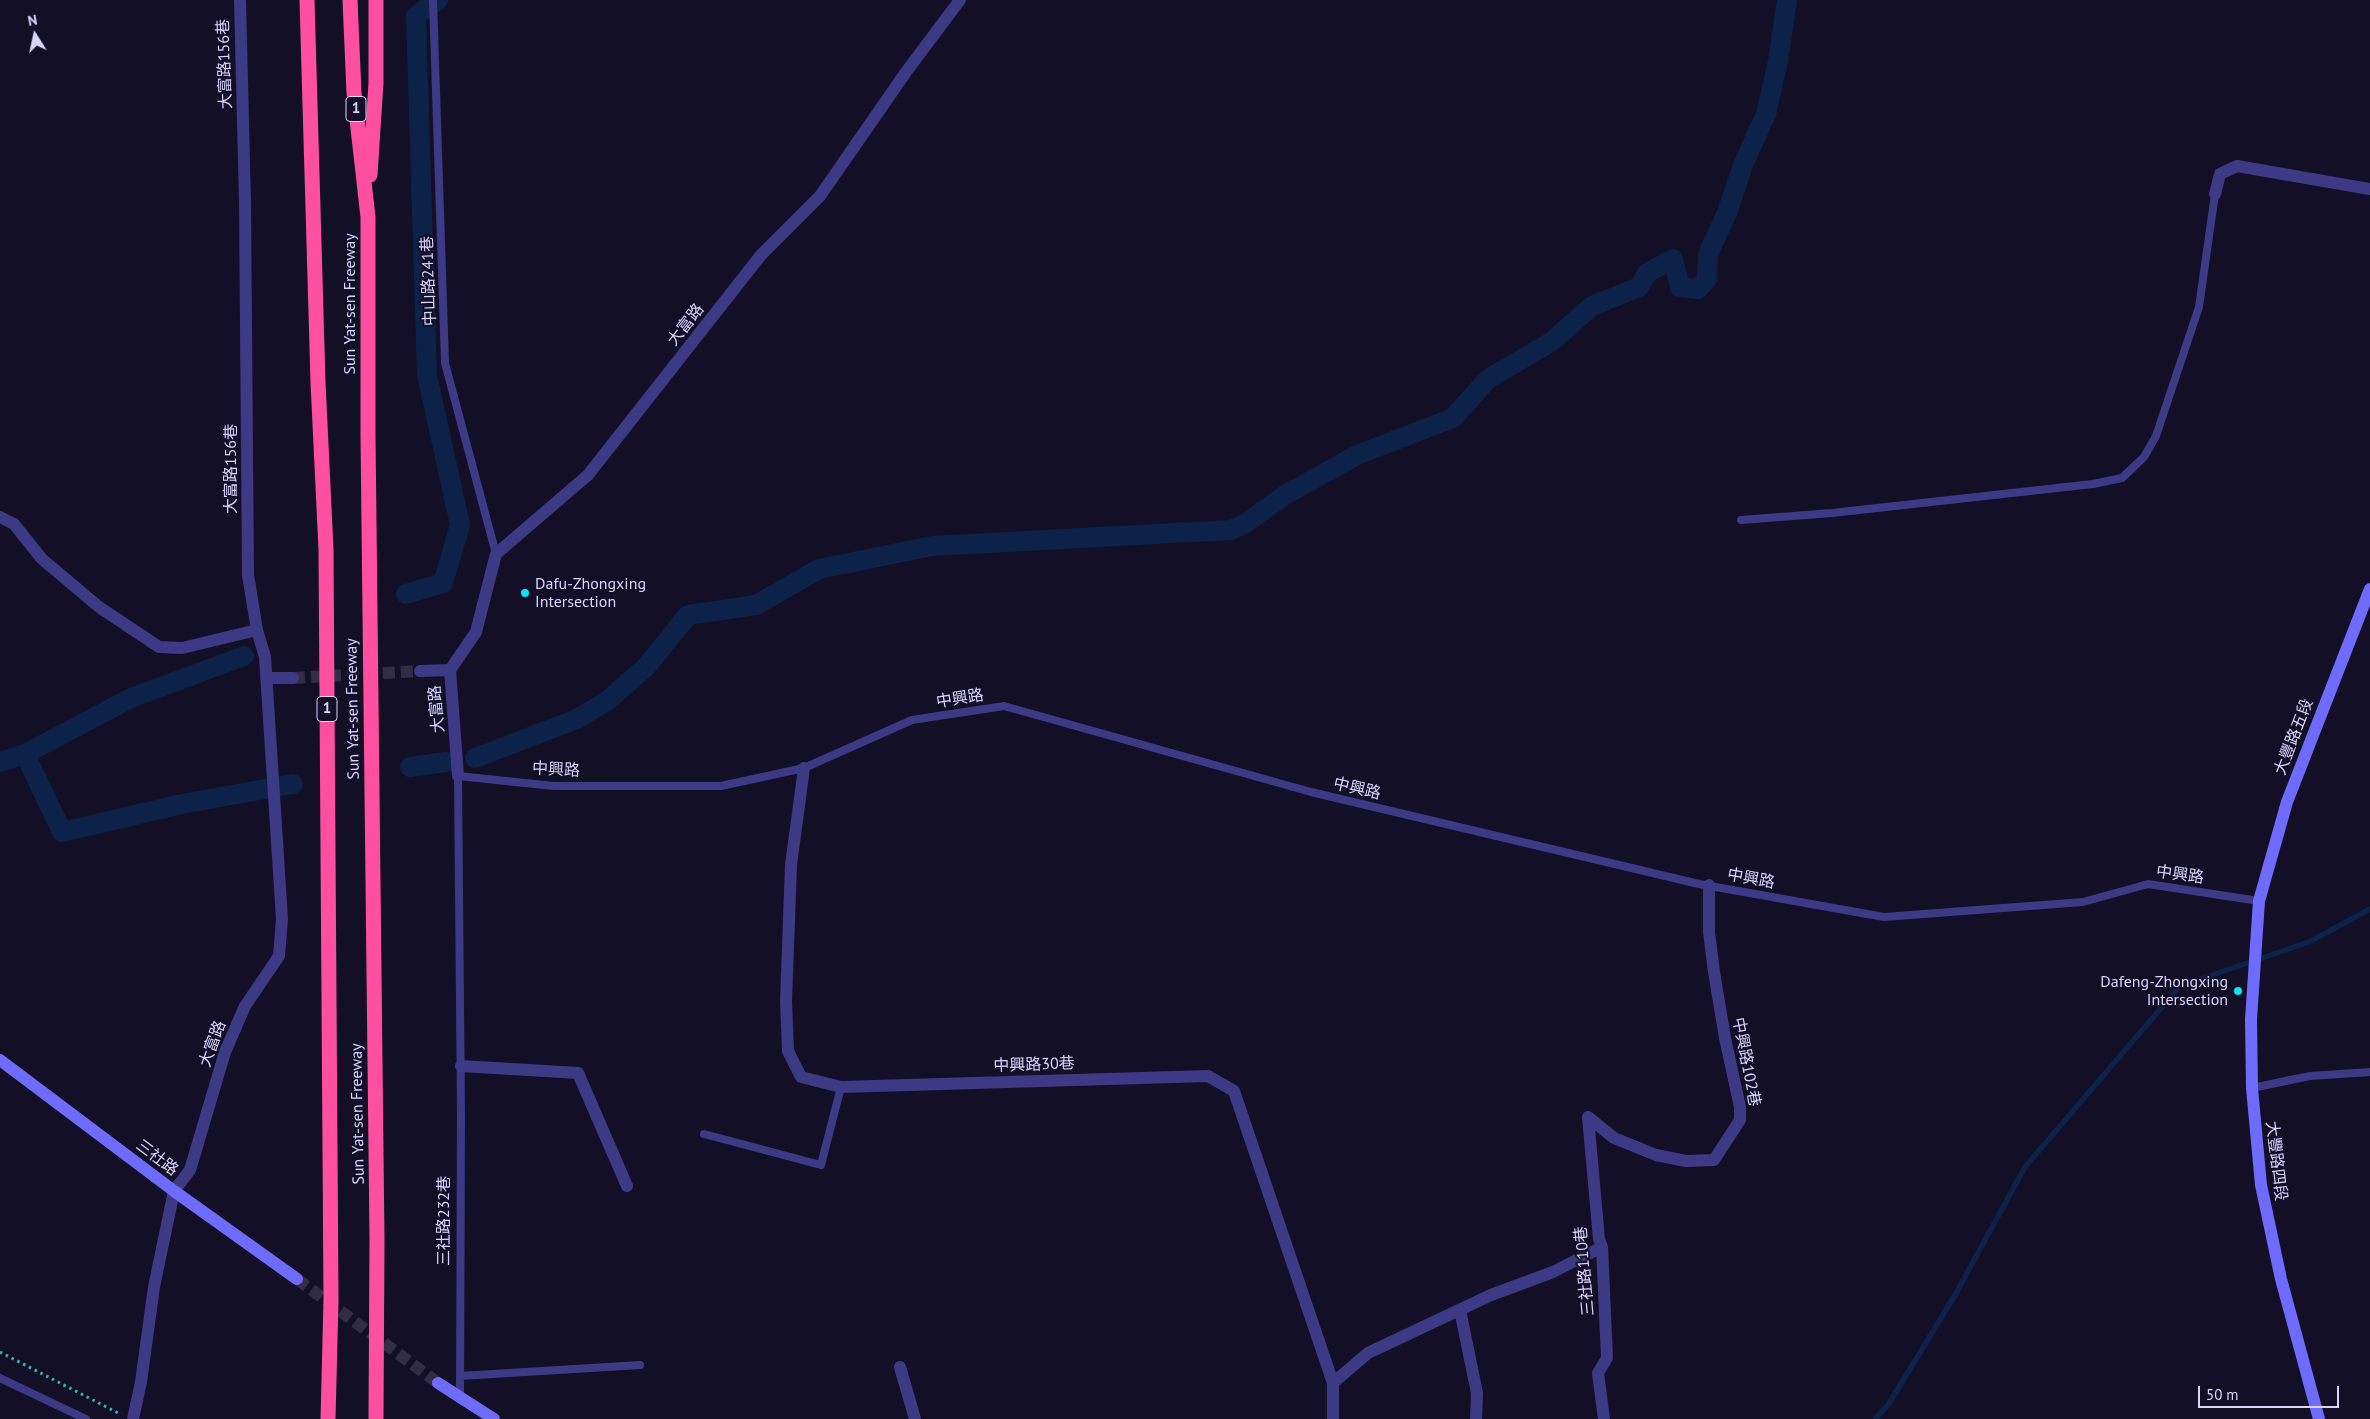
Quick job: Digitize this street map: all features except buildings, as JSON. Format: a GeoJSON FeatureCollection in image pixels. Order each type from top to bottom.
{"type":"FeatureCollection","features":[{"type":"Feature","properties":{"kind":"highway","name":"Sun Yat-sen Freeway"},"geometry":{"type":"LineString","coordinates":[[307,0],[318,382],[326,549],[331,1290],[328,1419]]}},
{"type":"Feature","properties":{"kind":"highway","name":"Sun Yat-sen Freeway"},"geometry":{"type":"LineString","coordinates":[[350,0],[354,93],[368,217],[368,434],[377,1239],[376,1419]]}},
{"type":"Feature","properties":{"kind":"highway"},"geometry":{"type":"LineString","coordinates":[[368,217],[376,83],[376,0]]}},
{"type":"Feature","properties":{"kind":"street","name":"大富路156巷"},"geometry":{"type":"LineString","coordinates":[[240,0],[246,202],[248,575],[257,630]]}},
{"type":"Feature","properties":{"kind":"street","name":"大富路"},"geometry":{"type":"LineString","coordinates":[[458,776],[450,670],[476,632],[496,554],[588,475],[761,255],[820,196],[906,72],[960,0]]}},
{"type":"Feature","properties":{"kind":"street"},"geometry":{"type":"LineString","coordinates":[[2215,194],[2220,174],[2237,166],[2370,189]]}},
{"type":"Feature","properties":{"kind":"street"},"geometry":{"type":"LineString","coordinates":[[0,517],[14,524],[42,559],[99,607],[159,647],[182,648],[257,630]]}},
{"type":"Feature","properties":{"kind":"street","name":"大豐路五段"},"geometry":{"type":"LineString","coordinates":[[2259,902],[2287,802],[2323,705],[2369,597]]}},
{"type":"Feature","properties":{"kind":"street","name":"大富路"},"geometry":{"type":"LineString","coordinates":[[129,1418],[141,1382],[154,1287],[174,1191],[190,1170],[225,1052],[245,1006],[279,956],[282,919],[266,657],[257,630]]}},
{"type":"Feature","properties":{"kind":"street","name":"大富路"},"geometry":{"type":"LineString","coordinates":[[420,671],[450,670]]}},
{"type":"Feature","properties":{"kind":"street"},"geometry":{"type":"LineString","coordinates":[[266,678],[293,678]]}},
{"type":"Feature","properties":{"kind":"street","name":"中興路30巷"},"geometry":{"type":"LineString","coordinates":[[804,768],[791,865],[786,1001],[788,1051],[800,1077],[841,1087],[1208,1076],[1234,1091],[1333,1382],[1333,1419]]}},
{"type":"Feature","properties":{"kind":"street","name":"中興路102巷"},"geometry":{"type":"LineString","coordinates":[[1588,1117],[1614,1138],[1656,1155],[1686,1161],[1714,1160],[1740,1120],[1740,1107],[1725,1038],[1714,972],[1709,932],[1709,885]]}},
{"type":"Feature","properties":{"kind":"street","name":"大豐路四段"},"geometry":{"type":"LineString","coordinates":[[2259,902],[2251,1019],[2252,1088],[2261,1185],[2281,1279],[2319,1419]]}},
{"type":"Feature","properties":{"kind":"street","name":"三社路"},"geometry":{"type":"LineString","coordinates":[[0,1060],[174,1191],[297,1278]]}},
{"type":"Feature","properties":{"kind":"street"},"geometry":{"type":"LineString","coordinates":[[461,1066],[578,1073],[627,1186]]}},
{"type":"Feature","properties":{"kind":"street","name":"三社路110巷"},"geometry":{"type":"LineString","coordinates":[[1588,1117],[1599,1239],[1602,1247],[1608,1358],[1598,1373],[1604,1419]]}},
{"type":"Feature","properties":{"kind":"street"},"geometry":{"type":"LineString","coordinates":[[1333,1382],[1368,1353],[1490,1295],[1553,1272],[1602,1247]]}},
{"type":"Feature","properties":{"kind":"street"},"geometry":{"type":"LineString","coordinates":[[1460,1310],[1477,1393],[1476,1419]]}},
{"type":"Feature","properties":{"kind":"street"},"geometry":{"type":"LineString","coordinates":[[900,1367],[915,1419]]}},
{"type":"Feature","properties":{"kind":"street"},"geometry":{"type":"LineString","coordinates":[[438,1383],[494,1419]]}},
{"type":"Feature","properties":{"kind":"lane","name":"中山路241巷"},"geometry":{"type":"LineString","coordinates":[[433,0],[445,363],[496,554]]}},
{"type":"Feature","properties":{"kind":"lane"},"geometry":{"type":"LineString","coordinates":[[1741,520],[1832,513],[2093,484],[2122,478],[2144,457],[2156,436],[2196,317],[2215,194]]}},
{"type":"Feature","properties":{"kind":"lane","name":"中興路"},"geometry":{"type":"LineString","coordinates":[[458,776],[554,786],[721,786],[804,768],[912,720],[1004,706],[1311,792],[1709,885],[1884,917],[2083,902],[2148,884],[2259,902]]}},
{"type":"Feature","properties":{"kind":"lane","name":"三社路232巷"},"geometry":{"type":"LineString","coordinates":[[458,776],[461,1066],[460,1398]]}},
{"type":"Feature","properties":{"kind":"lane"},"geometry":{"type":"LineString","coordinates":[[2252,1088],[2310,1076],[2370,1072]]}},
{"type":"Feature","properties":{"kind":"lane"},"geometry":{"type":"LineString","coordinates":[[704,1134],[820,1165],[841,1087]]}},
{"type":"Feature","properties":{"kind":"lane"},"geometry":{"type":"LineString","coordinates":[[460,1376],[640,1365]]}},
{"type":"Feature","properties":{"kind":"lane"},"geometry":{"type":"LineString","coordinates":[[0,1378],[86,1419]]}},
{"type":"Feature","properties":{"kind":"path"},"geometry":{"type":"LineString","coordinates":[[0,1352],[129,1418]]}},
{"type":"Feature","properties":{"kind":"waterway"},"geometry":{"type":"LineString","coordinates":[[406,594],[443,583],[460,525],[427,375],[416,16],[438,0]]}},
{"type":"Feature","properties":{"kind":"waterway"},"geometry":{"type":"LineString","coordinates":[[475,758],[577,719],[607,701],[646,667],[688,615],[756,605],[819,569],[932,546],[1231,530],[1246,523],[1285,495],[1357,455],[1453,418],[1488,379],[1551,342],[1592,306],[1639,287],[1647,273],[1673,259],[1680,287],[1698,289],[1707,279],[1708,254],[1727,213],[1743,165],[1766,114],[1778,61],[1787,0]]}},
{"type":"Feature","properties":{"kind":"waterway"},"geometry":{"type":"LineString","coordinates":[[0,762],[25,754],[131,698],[244,656]]}},
{"type":"Feature","properties":{"kind":"waterway"},"geometry":{"type":"LineString","coordinates":[[25,754],[62,832],[182,804],[293,784]]}},
{"type":"Feature","properties":{"kind":"waterway"},"geometry":{"type":"LineString","coordinates":[[410,767],[446,762]]}},
{"type":"Feature","properties":{"kind":"waterway"},"geometry":{"type":"LineString","coordinates":[[1875,1419],[1888,1405],[1955,1295],[2025,1167],[2180,986],[2309,942],[2370,909]]}},
{"type":"Feature","properties":{"kind":"tunnel"},"geometry":{"type":"LineString","coordinates":[[293,678],[420,671]]}},
{"type":"Feature","properties":{"kind":"tunnel"},"geometry":{"type":"LineString","coordinates":[[297,1279],[438,1383]]}},
{"type":"Feature","properties":{"kind":"place","name":"Dafu-Zhongxing Intersection"},"geometry":{"type":"Point","coordinates":[525,593]}},
{"type":"Feature","properties":{"kind":"place","name":"Dafeng-Zhongxing Intersection"},"geometry":{"type":"Point","coordinates":[2238,991]}}]}
